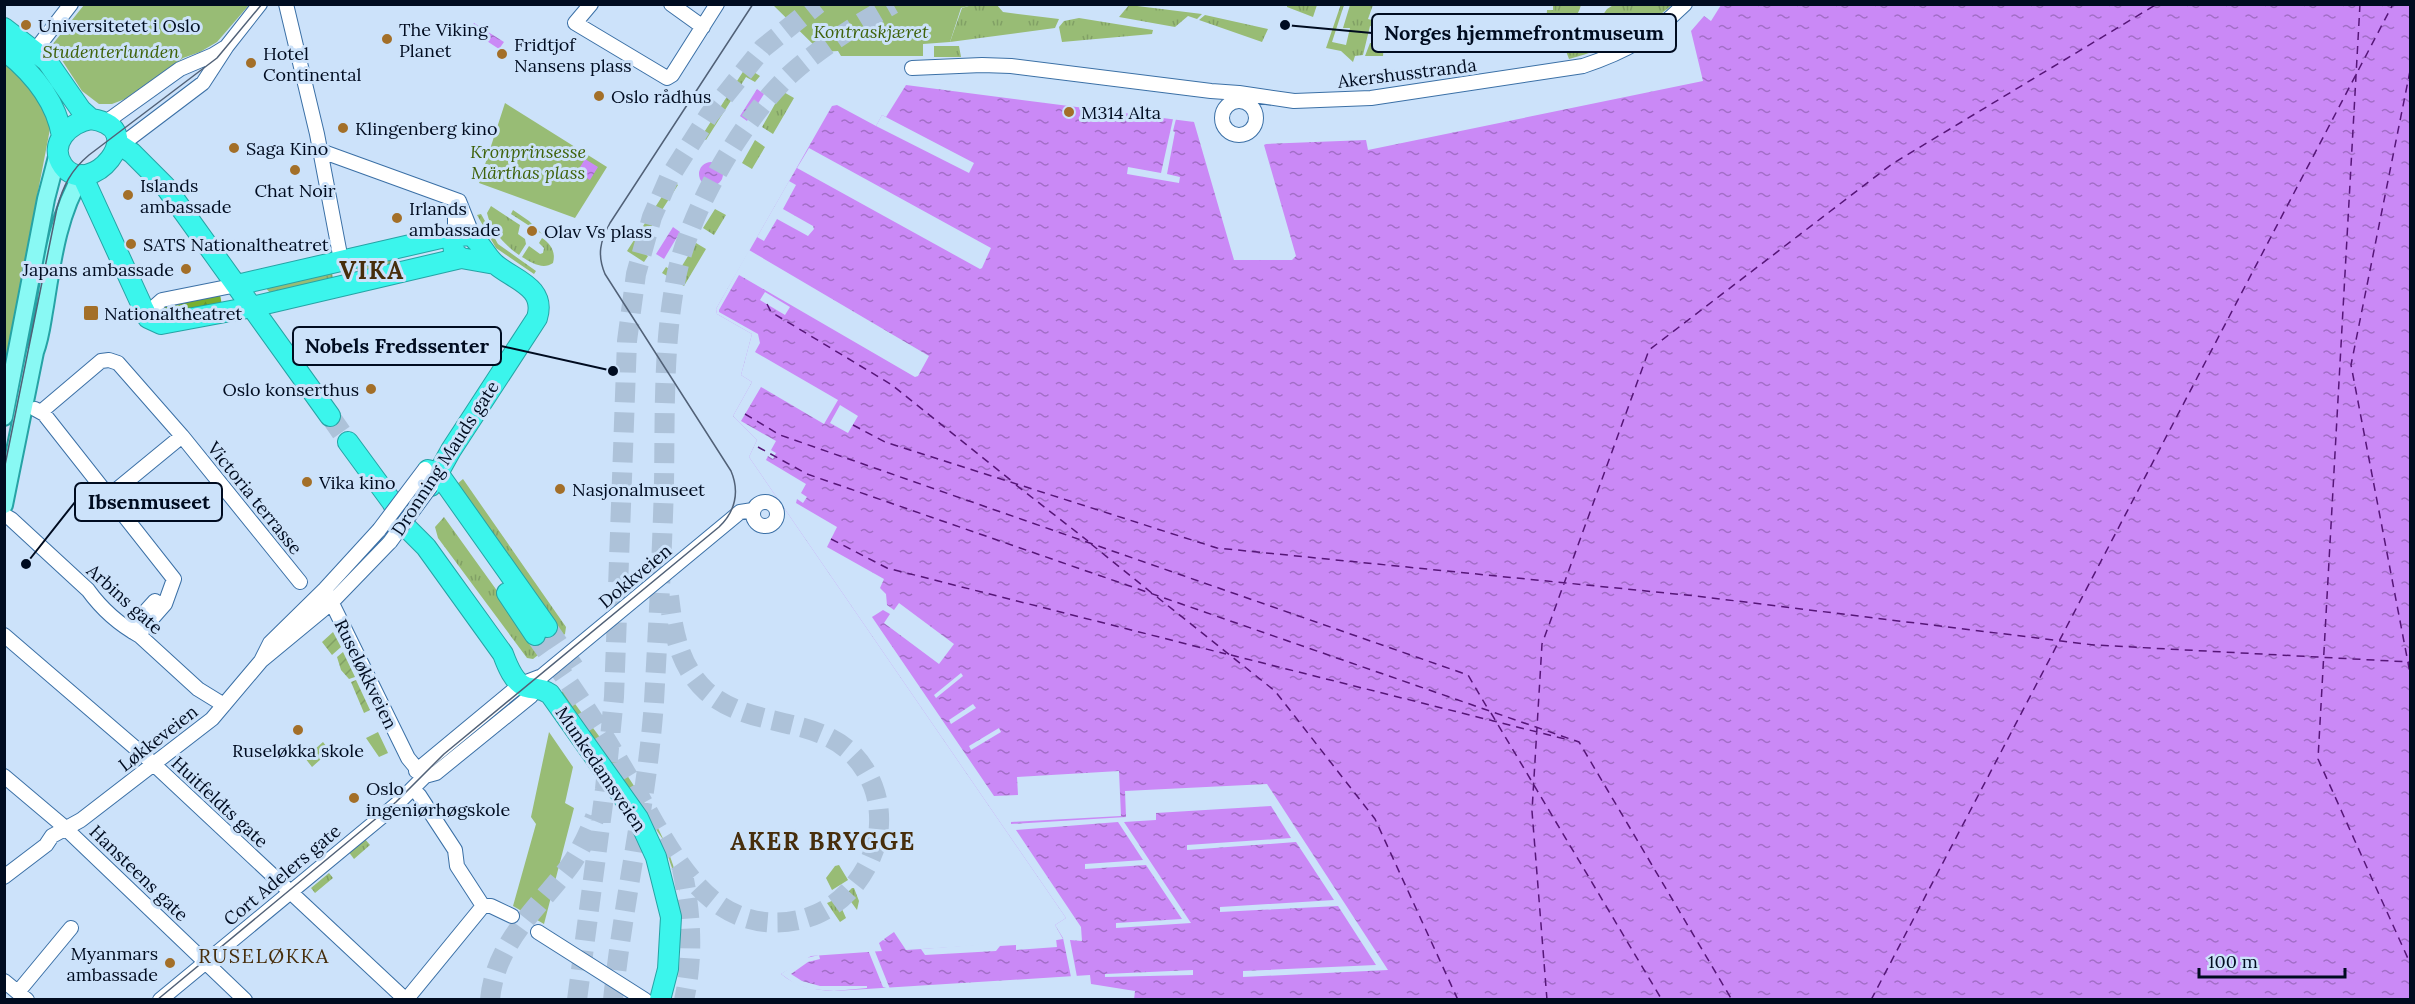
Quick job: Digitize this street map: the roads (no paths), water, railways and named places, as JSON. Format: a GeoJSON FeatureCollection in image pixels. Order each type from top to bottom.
{"type":"FeatureCollection","features":[{"type":"Feature","properties":{"kind":"highway"},"geometry":{"type":"LineString","coordinates":[[4,28],[29,58],[36,81],[54,107],[65,168],[82,176],[102,168],[110,159],[117,143],[116,135],[81,110],[54,70],[29,58],[4,50]]}},
{"type":"Feature","properties":{"kind":"highway"},"geometry":{"type":"LineString","coordinates":[[60,144],[76,123],[98,121]]}},
{"type":"Feature","properties":{"kind":"highway"},"geometry":{"type":"LineString","coordinates":[[117,143],[132,153],[165,186],[330,416]]}},
{"type":"Feature","properties":{"kind":"highway"},"geometry":{"type":"LineString","coordinates":[[82,176],[148,318],[155,322],[168,324],[252,307],[467,247]]}},
{"type":"Feature","properties":{"kind":"highway"},"geometry":{"type":"LineString","coordinates":[[237,285],[445,237],[467,247]]}},
{"type":"Feature","properties":{"kind":"highway","name":"Dronning Mauds gate"},"geometry":{"type":"LineString","coordinates":[[431,476],[434,459],[536,302],[530,288],[467,247]]}},
{"type":"Feature","properties":{"kind":"highway","name":"Munkedamsveien"},"geometry":{"type":"LineString","coordinates":[[348,442],[392,502],[414,519],[426,547],[504,654],[516,660],[533,682],[553,697],[638,818],[650,841],[660,870],[670,917],[668,969],[660,999]]}},
{"type":"Feature","properties":{"kind":"highway"},"geometry":{"type":"LineString","coordinates":[[431,476],[541,631]]}},
{"type":"Feature","properties":{"kind":"main road"},"geometry":{"type":"LineString","coordinates":[[4,417],[44,207],[60,144]]}},
{"type":"Feature","properties":{"kind":"main road"},"geometry":{"type":"LineString","coordinates":[[4,505],[41,330],[60,226],[71,194],[82,176]]}},
{"type":"Feature","properties":{"kind":"street"},"geometry":{"type":"LineString","coordinates":[[29,58],[71,4]]}},
{"type":"Feature","properties":{"kind":"street"},"geometry":{"type":"LineString","coordinates":[[117,143],[129,139],[203,83],[227,46],[260,4]]}},
{"type":"Feature","properties":{"kind":"street"},"geometry":{"type":"LineString","coordinates":[[286,4],[321,151],[341,260]]}},
{"type":"Feature","properties":{"kind":"street"},"geometry":{"type":"LineString","coordinates":[[591,4],[575,23],[667,78],[672,75],[717,4]]}},
{"type":"Feature","properties":{"kind":"street"},"geometry":{"type":"LineString","coordinates":[[671,4],[703,27]]}},
{"type":"Feature","properties":{"kind":"street","name":"Akershusstranda"},"geometry":{"type":"LineString","coordinates":[[1254,110],[1294,101],[1371,98],[1583,66],[1610,57],[1644,40],[1685,4]]}},
{"type":"Feature","properties":{"kind":"street"},"geometry":{"type":"LineString","coordinates":[[98,121],[180,69],[213,55],[227,46]]}},
{"type":"Feature","properties":{"kind":"street","name":"Akershusstranda"},"geometry":{"type":"LineString","coordinates":[[912,68],[1011,66],[1294,101]]}},
{"type":"Feature","properties":{"kind":"street"},"geometry":{"type":"LineString","coordinates":[[321,151],[459,201],[455,210],[467,247]]}},
{"type":"Feature","properties":{"kind":"street"},"geometry":{"type":"LineString","coordinates":[[148,318],[153,308],[162,300],[237,285]]}},
{"type":"Feature","properties":{"kind":"street","name":"Victoria terrasse"},"geometry":{"type":"LineString","coordinates":[[42,411],[101,361],[109,360],[118,363],[182,436],[300,582]]}},
{"type":"Feature","properties":{"kind":"street"},"geometry":{"type":"LineString","coordinates":[[24,407],[42,411],[174,579],[168,590],[165,604],[143,629],[134,633]]}},
{"type":"Feature","properties":{"kind":"street","name":"Victoria terrasse"},"geometry":{"type":"LineString","coordinates":[[109,496],[182,436]]}},
{"type":"Feature","properties":{"kind":"street","name":"Dronning Mauds gate"},"geometry":{"type":"LineString","coordinates":[[325,589],[431,476]]}},
{"type":"Feature","properties":{"kind":"street","name":"Dronning Mauds gate"},"geometry":{"type":"LineString","coordinates":[[331,603],[390,542],[431,476]]}},
{"type":"Feature","properties":{"kind":"street","name":"Dokkveien"},"geometry":{"type":"LineString","coordinates":[[533,682],[740,512],[753,510]]}},
{"type":"Feature","properties":{"kind":"street","name":"Arbins gate"},"geometry":{"type":"LineString","coordinates":[[4,515],[88,590],[95,600],[198,690],[224,705]]}},
{"type":"Feature","properties":{"kind":"street","name":"Ruseløkkveien"},"geometry":{"type":"LineString","coordinates":[[325,589],[408,758],[421,774]]}},
{"type":"Feature","properties":{"kind":"street","name":"Løkkeveien"},"geometry":{"type":"LineString","coordinates":[[261,662],[270,643],[325,589]]}},
{"type":"Feature","properties":{"kind":"street","name":"Løkkeveien"},"geometry":{"type":"LineString","coordinates":[[4,877],[46,845],[57,842],[67,829],[201,729],[261,662],[331,603]]}},
{"type":"Feature","properties":{"kind":"street","name":"Huitfeldts gate"},"geometry":{"type":"LineString","coordinates":[[4,635],[154,765],[406,999]]}},
{"type":"Feature","properties":{"kind":"street","name":"Cort Adelers gate"},"geometry":{"type":"LineString","coordinates":[[160,999],[404,798],[421,774],[432,775],[440,770],[531,696],[533,682]]}},
{"type":"Feature","properties":{"kind":"street","name":"Hansteens gate"},"geometry":{"type":"LineString","coordinates":[[4,776],[67,829],[245,999]]}},
{"type":"Feature","properties":{"kind":"street"},"geometry":{"type":"LineString","coordinates":[[419,795],[455,850],[457,866],[483,906]]}},
{"type":"Feature","properties":{"kind":"street"},"geometry":{"type":"LineString","coordinates":[[483,906],[491,906],[512,916]]}},
{"type":"Feature","properties":{"kind":"street"},"geometry":{"type":"LineString","coordinates":[[406,999],[483,906]]}},
{"type":"Feature","properties":{"kind":"street"},"geometry":{"type":"LineString","coordinates":[[4,981],[22,996],[71,928]]}},
{"type":"Feature","properties":{"kind":"street"},"geometry":{"type":"LineString","coordinates":[[538,932],[645,999]]}},
{"type":"Feature","properties":{"kind":"water"},"geometry":{"type":"Polygon","coordinates":[[[1721,5],[2410,5],[2410,999],[1134,1000],[1135,991],[1091,984],[1090,975],[834,991],[806,987],[781,974],[811,956],[882,951],[879,943],[886,941],[884,939],[894,932],[906,950],[1063,939],[1055,925],[1066,918],[749,457],[757,440],[733,416],[752,382],[741,375],[752,334],[717,314],[716,309],[832,106],[837,105],[876,126],[882,115],[886,117],[906,85],[1194,122],[1234,260],[1292,260],[1296,256],[1264,145],[1366,140],[1368,150],[1703,81],[1691,31],[1704,16],[1711,21],[1721,5]]]}},
{"type":"Feature","properties":{"kind":"water"},"geometry":{"type":"Polygon","coordinates":[[[474,23],[504,42],[499,49],[470,30],[474,23]]]}},
{"type":"Feature","properties":{"kind":"water"},"geometry":{"type":"Polygon","coordinates":[[[757,89],[764,94],[747,121],[740,116],[757,89]]]}},
{"type":"Feature","properties":{"kind":"water"},"geometry":{"type":"Polygon","coordinates":[[[585,159],[598,167],[590,180],[577,172],[585,159]]]}},
{"type":"Feature","properties":{"kind":"water"},"geometry":{"type":"Polygon","coordinates":[[[711,162],[716,163],[722,169],[722,179],[716,185],[711,186],[706,185],[700,179],[699,174],[700,169],[706,163],[711,162]]]}},
{"type":"Feature","properties":{"kind":"water"},"geometry":{"type":"Polygon","coordinates":[[[673,227],[680,232],[664,259],[656,254],[673,227]]]}},
{"type":"Feature","properties":{"kind":"tunnel"},"geometry":{"type":"LineString","coordinates":[[577,1000],[605,789],[614,697],[627,341],[636,274],[652,217],[669,178],[709,115],[763,48],[818,4]]}},
{"type":"Feature","properties":{"kind":"tunnel"},"geometry":{"type":"LineString","coordinates":[[613,1000],[651,739],[662,539],[668,333],[681,256],[704,198],[720,169],[755,114],[775,90],[817,52],[893,4]]}},
{"type":"Feature","properties":{"kind":"tunnel"},"geometry":{"type":"LineString","coordinates":[[330,416],[348,442]]}},
{"type":"Feature","properties":{"kind":"tunnel"},"geometry":{"type":"LineString","coordinates":[[535,635],[605,739],[676,859],[700,889],[725,909],[763,922],[790,922],[817,914],[846,894],[861,876],[872,855],[878,837],[879,822],[873,786],[859,761],[841,744],[820,733],[750,714],[727,705],[706,691],[689,671],[683,659],[675,635],[669,596]]}},
{"type":"Feature","properties":{"kind":"tunnel"},"geometry":{"type":"LineString","coordinates":[[547,627],[574,667]]}},
{"type":"Feature","properties":{"kind":"tunnel"},"geometry":{"type":"LineString","coordinates":[[490,1000],[500,961],[509,944],[519,928],[573,861],[595,817]]}},
{"type":"Feature","properties":{"kind":"tunnel"},"geometry":{"type":"LineString","coordinates":[[682,869],[688,901],[690,934],[689,967],[684,1000]]}},
{"type":"Feature","properties":{"kind":"tram line"},"geometry":{"type":"LineString","coordinates":[[4,470],[57,208],[68,179],[89,155],[217,58],[262,4]]}},
{"type":"Feature","properties":{"kind":"tram line"},"geometry":{"type":"LineString","coordinates":[[157,1000],[396,802],[444,754],[719,527],[729,515],[735,494],[731,471],[605,274],[600,254],[610,223],[753,4]]}},
{"type":"Feature","properties":{"kind":"place","name":"Universitetet i Oslo"},"geometry":{"type":"Point","coordinates":[26,25]}},
{"type":"Feature","properties":{"kind":"place","name":"Norges hjemmefrontmuseum"},"geometry":{"type":"Point","coordinates":[1285,25]}},
{"type":"Feature","properties":{"kind":"place","name":"The Viking Planet"},"geometry":{"type":"Point","coordinates":[387,39]}},
{"type":"Feature","properties":{"kind":"place","name":"Fridtjof Nansens plass"},"geometry":{"type":"Point","coordinates":[502,54]}},
{"type":"Feature","properties":{"kind":"place","name":"Hotel Continental"},"geometry":{"type":"Point","coordinates":[251,63]}},
{"type":"Feature","properties":{"kind":"place","name":"Oslo rådhus"},"geometry":{"type":"Point","coordinates":[599,96]}},
{"type":"Feature","properties":{"kind":"place","name":"M314 Alta"},"geometry":{"type":"Point","coordinates":[1069,112]}},
{"type":"Feature","properties":{"kind":"place","name":"Klingenberg kino"},"geometry":{"type":"Point","coordinates":[343,128]}},
{"type":"Feature","properties":{"kind":"place","name":"Saga Kino"},"geometry":{"type":"Point","coordinates":[234,148]}},
{"type":"Feature","properties":{"kind":"place","name":"Chat Noir"},"geometry":{"type":"Point","coordinates":[295,170]}},
{"type":"Feature","properties":{"kind":"place","name":"Islands ambassade"},"geometry":{"type":"Point","coordinates":[128,195]}},
{"type":"Feature","properties":{"kind":"place","name":"Irlands ambassade"},"geometry":{"type":"Point","coordinates":[397,218]}},
{"type":"Feature","properties":{"kind":"place","name":"Olav Vs plass"},"geometry":{"type":"Point","coordinates":[532,231]}},
{"type":"Feature","properties":{"kind":"place","name":"SATS Nationaltheatret"},"geometry":{"type":"Point","coordinates":[131,244]}},
{"type":"Feature","properties":{"kind":"place","name":"Japans ambassade"},"geometry":{"type":"Point","coordinates":[186,269]}},
{"type":"Feature","properties":{"kind":"place","name":"Nationaltheatret"},"geometry":{"type":"Point","coordinates":[91,313]}},
{"type":"Feature","properties":{"kind":"place","name":"Nobels Fredssenter"},"geometry":{"type":"Point","coordinates":[613,371]}},
{"type":"Feature","properties":{"kind":"place","name":"Oslo konserthus"},"geometry":{"type":"Point","coordinates":[371,389]}},
{"type":"Feature","properties":{"kind":"place","name":"Vika kino"},"geometry":{"type":"Point","coordinates":[307,482]}},
{"type":"Feature","properties":{"kind":"place","name":"Nasjonalmuseet"},"geometry":{"type":"Point","coordinates":[560,489]}},
{"type":"Feature","properties":{"kind":"place","name":"Ibsenmuseet"},"geometry":{"type":"Point","coordinates":[26,564]}},
{"type":"Feature","properties":{"kind":"place","name":"Ruseløkka skole"},"geometry":{"type":"Point","coordinates":[298,730]}},
{"type":"Feature","properties":{"kind":"place","name":"Oslo ingeniørhøgskole"},"geometry":{"type":"Point","coordinates":[354,798]}},
{"type":"Feature","properties":{"kind":"place","name":"Myanmars ambassade"},"geometry":{"type":"Point","coordinates":[170,963]}},
{"type":"Feature","properties":{"kind":"district","name":"VIKA"},"geometry":{"type":"Point","coordinates":[372,270]}},
{"type":"Feature","properties":{"kind":"district","name":"AKER BRYGGE"},"geometry":{"type":"Point","coordinates":[823,841]}},
{"type":"Feature","properties":{"kind":"district","name":"RUSELØKKA"},"geometry":{"type":"Point","coordinates":[264,955]}},
{"type":"Feature","properties":{"kind":"park label","name":"Kontraskjæret"},"geometry":{"type":"Point","coordinates":[871,31]}},
{"type":"Feature","properties":{"kind":"park label","name":"Studenterlunden"},"geometry":{"type":"Point","coordinates":[111,51]}},
{"type":"Feature","properties":{"kind":"park label","name":"Kronprinsesse Märthas plass"},"geometry":{"type":"Point","coordinates":[528,161]}}]}
